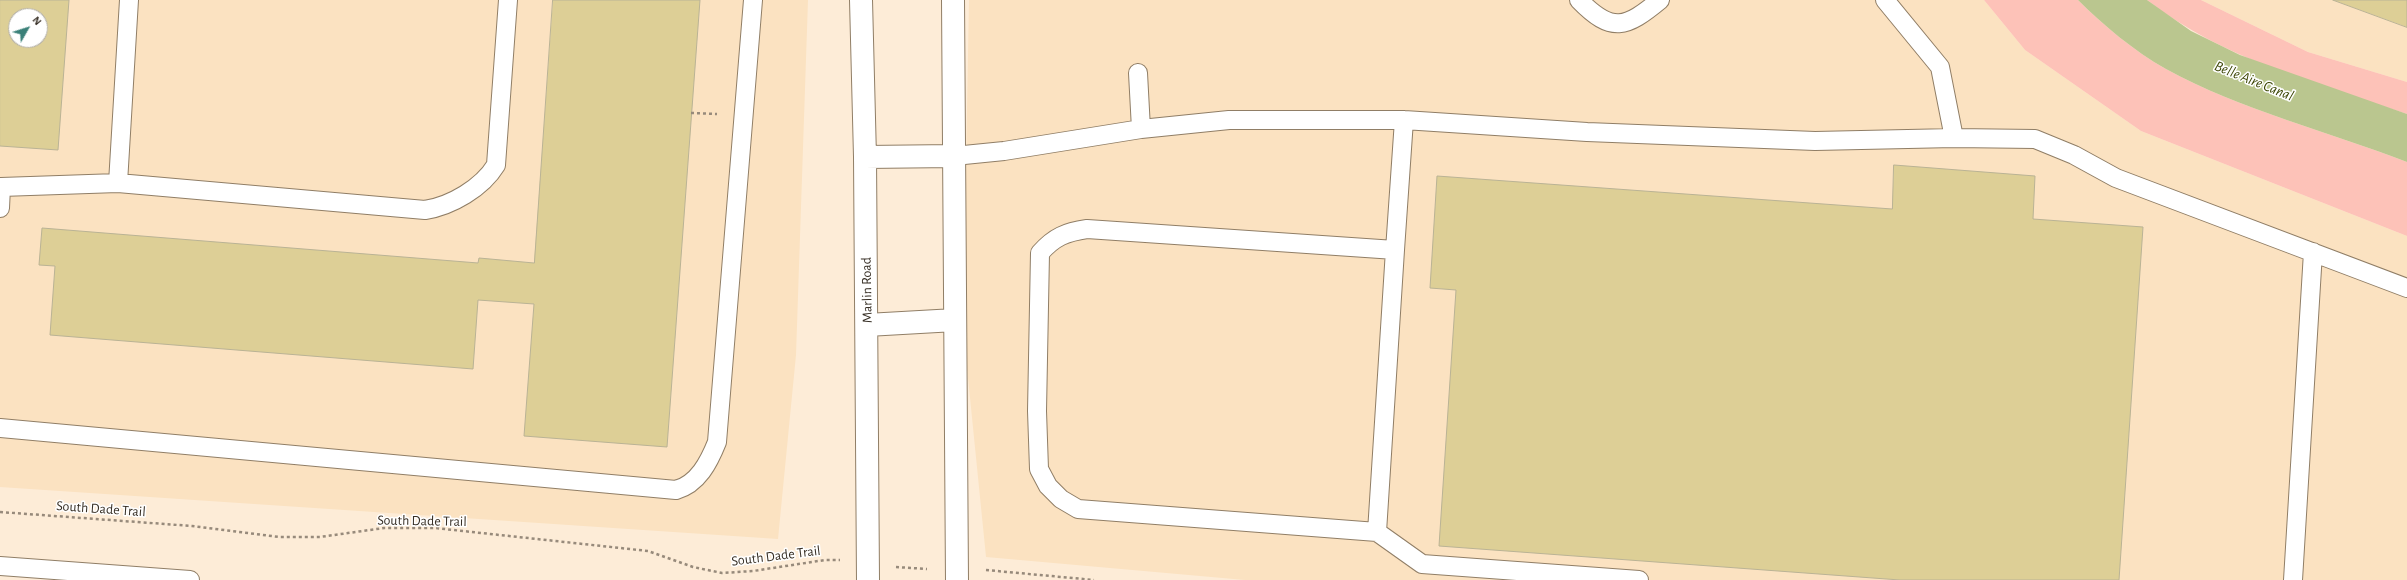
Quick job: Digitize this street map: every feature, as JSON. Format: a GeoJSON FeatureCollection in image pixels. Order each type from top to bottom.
{"type":"FeatureCollection","features":[{"type":"Feature","properties":{"kind":"street","name":"Marlin Road"},"geometry":{"type":"LineString","coordinates":[[861,0],[865,158],[868,580]]}},
{"type":"Feature","properties":{"kind":"street"},"geometry":{"type":"LineString","coordinates":[[953,0],[957,580]]}},
{"type":"Feature","properties":{"kind":"street"},"geometry":{"type":"LineString","coordinates":[[865,158],[954,156]]}},
{"type":"Feature","properties":{"kind":"street"},"geometry":{"type":"LineString","coordinates":[[867,325],[955,320]]}},
{"type":"Feature","properties":{"kind":"lane"},"geometry":{"type":"LineString","coordinates":[[118,183],[129,0]]}},
{"type":"Feature","properties":{"kind":"lane"},"geometry":{"type":"LineString","coordinates":[[0,208],[1,187],[118,183],[425,210],[449,203],[482,182],[496,165],[508,0]]}},
{"type":"Feature","properties":{"kind":"lane"},"geometry":{"type":"LineString","coordinates":[[0,428],[538,478],[676,490],[684,488],[702,472],[717,442],[753,0]]}},
{"type":"Feature","properties":{"kind":"lane"},"geometry":{"type":"LineString","coordinates":[[1579,0],[1596,16],[1613,25],[1628,22],[1643,14],[1660,0]]}},
{"type":"Feature","properties":{"kind":"lane"},"geometry":{"type":"LineString","coordinates":[[1886,0],[1940,67],[1954,138]]}},
{"type":"Feature","properties":{"kind":"lane"},"geometry":{"type":"LineString","coordinates":[[1138,73],[1141,129]]}},
{"type":"Feature","properties":{"kind":"lane"},"geometry":{"type":"LineString","coordinates":[[954,156],[1004,151],[1141,129],[1229,120],[1404,120],[1587,132],[1815,141],[1954,138],[2035,139],[2074,155],[2116,178],[2407,288]]}},
{"type":"Feature","properties":{"kind":"lane"},"geometry":{"type":"LineString","coordinates":[[1377,532],[1404,120]]}},
{"type":"Feature","properties":{"kind":"lane"},"geometry":{"type":"LineString","coordinates":[[1395,250],[1087,229],[1060,235],[1049,243],[1040,253],[1036,411],[1039,468],[1048,486],[1061,500],[1078,509],[1377,532],[1422,564],[1639,580]]}},
{"type":"Feature","properties":{"kind":"lane"},"geometry":{"type":"LineString","coordinates":[[2293,580],[2313,252]]}},
{"type":"Feature","properties":{"kind":"lane"},"geometry":{"type":"LineString","coordinates":[[0,566],[190,580]]}},
{"type":"Feature","properties":{"kind":"path","name":"South Dade Trail"},"geometry":{"type":"LineString","coordinates":[[0,512],[192,526],[279,537],[320,538],[384,528],[435,528],[648,551],[694,567],[722,573],[747,572],[825,560],[841,560]]}},
{"type":"Feature","properties":{"kind":"path"},"geometry":{"type":"LineString","coordinates":[[896,567],[930,570]]}},
{"type":"Feature","properties":{"kind":"path"},"geometry":{"type":"LineString","coordinates":[[982,571],[1002,570],[1094,580]]}},
{"type":"Feature","properties":{"kind":"shaded area"},"geometry":{"type":"Polygon","coordinates":[[[0,0],[808,0],[796,355],[778,539],[0,487],[0,0]]]}},
{"type":"Feature","properties":{"kind":"shaded area"},"geometry":{"type":"Polygon","coordinates":[[[969,0],[1984,0],[2025,50],[2141,131],[2407,236],[2407,580],[1245,580],[986,557],[963,328],[969,0]]]}},
{"type":"Feature","properties":{"kind":"shaded area"},"geometry":{"type":"Polygon","coordinates":[[[1984,0],[2078,0],[2108,28],[2131,46],[2166,69],[2254,108],[2407,162],[2407,236],[2141,131],[2025,50],[1984,0]]]}},
{"type":"Feature","properties":{"kind":"shaded area"},"geometry":{"type":"Polygon","coordinates":[[[2147,0],[2201,0],[2308,52],[2407,82],[2407,114],[2305,80],[2239,54],[2176,21],[2147,0]]]}},
{"type":"Feature","properties":{"kind":"shaded area"},"geometry":{"type":"Polygon","coordinates":[[[2201,0],[2407,0],[2407,82],[2308,52],[2201,0]]]}},
{"type":"Feature","properties":{"kind":"water","name":"Belle Aire Canal"},"geometry":{"type":"Polygon","coordinates":[[[2078,0],[2147,0],[2191,31],[2240,55],[2407,114],[2407,162],[2254,108],[2166,69],[2131,46],[2108,28],[2078,0]]]}},
{"type":"Feature","properties":{"kind":"building"},"geometry":{"type":"Polygon","coordinates":[[[0,0],[69,0],[58,150],[0,146],[0,0]]]}},
{"type":"Feature","properties":{"kind":"building"},"geometry":{"type":"Polygon","coordinates":[[[553,0],[700,0],[667,447],[524,436],[534,304],[478,300],[473,369],[50,335],[55,266],[39,265],[42,228],[478,263],[479,258],[534,263],[553,0]]]}},
{"type":"Feature","properties":{"kind":"building"},"geometry":{"type":"Polygon","coordinates":[[[2333,0],[2407,0],[2407,27],[2333,0]]]}},
{"type":"Feature","properties":{"kind":"building"},"geometry":{"type":"Polygon","coordinates":[[[1894,165],[2035,176],[2033,219],[2143,227],[2119,580],[1900,580],[1439,546],[1456,290],[1430,288],[1437,176],[1892,209],[1894,165]]]}}]}
